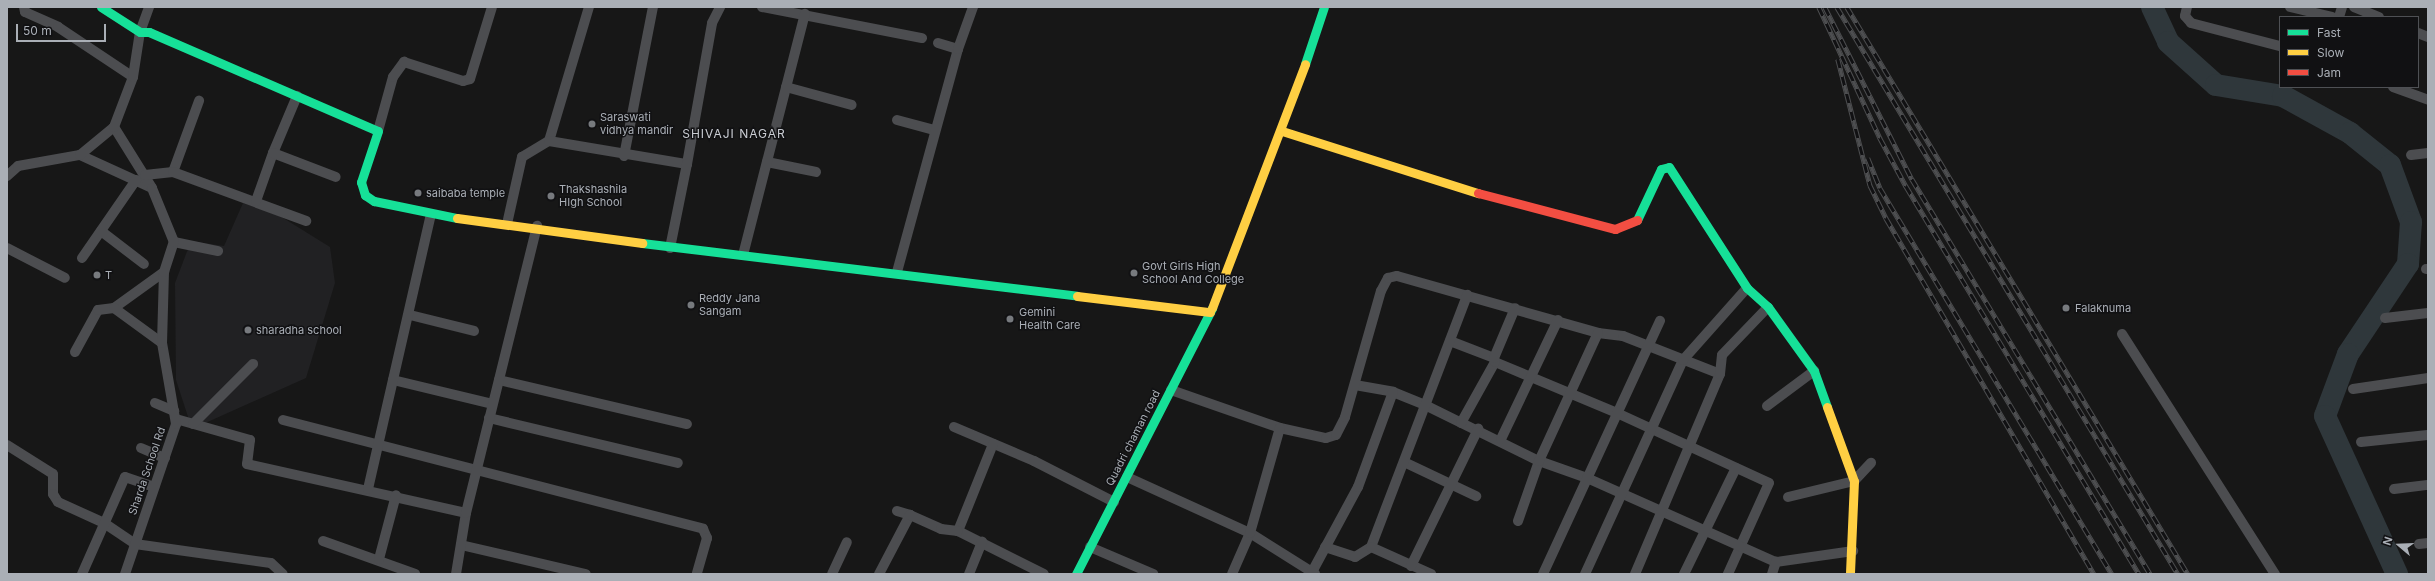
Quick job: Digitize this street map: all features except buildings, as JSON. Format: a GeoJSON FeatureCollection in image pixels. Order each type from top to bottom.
{"type":"FeatureCollection","features":[{"type":"Feature","properties":{"kind":"street"},"geometry":{"type":"LineString","coordinates":[[24,7],[25,12],[58,26],[133,77]]}},
{"type":"Feature","properties":{"kind":"street"},"geometry":{"type":"LineString","coordinates":[[101,7],[140,32],[149,32],[378,131]]}},
{"type":"Feature","properties":{"kind":"street"},"geometry":{"type":"LineString","coordinates":[[7,176],[18,166],[80,155],[114,127],[133,77],[140,32],[149,7]]}},
{"type":"Feature","properties":{"kind":"street"},"geometry":{"type":"LineString","coordinates":[[492,7],[470,79],[463,80],[404,62],[393,77],[378,131],[360,182],[365,195],[374,201],[431,215],[536,226],[670,248],[897,272],[1210,312]]}},
{"type":"Feature","properties":{"kind":"street"},"geometry":{"type":"LineString","coordinates":[[550,142],[589,7]]}},
{"type":"Feature","properties":{"kind":"street"},"geometry":{"type":"LineString","coordinates":[[624,156],[653,7]]}},
{"type":"Feature","properties":{"kind":"street"},"geometry":{"type":"LineString","coordinates":[[670,248],[687,164],[712,23],[720,7]]}},
{"type":"Feature","properties":{"kind":"street"},"geometry":{"type":"LineString","coordinates":[[762,7],[805,14],[922,38]]}},
{"type":"Feature","properties":{"kind":"street"},"geometry":{"type":"LineString","coordinates":[[897,272],[934,130],[958,49],[974,7]]}},
{"type":"Feature","properties":{"kind":"street","name":"Quadri chaman road"},"geometry":{"type":"LineString","coordinates":[[1076,574],[1127,477],[1210,312],[1282,131],[1324,7]]}},
{"type":"Feature","properties":{"kind":"street"},"geometry":{"type":"LineString","coordinates":[[2187,7],[2185,16],[2191,23],[2279,46]]}},
{"type":"Feature","properties":{"kind":"street"},"geometry":{"type":"LineString","coordinates":[[2290,7],[2328,16]]}},
{"type":"Feature","properties":{"kind":"street"},"geometry":{"type":"LineString","coordinates":[[2354,7],[2376,16]]}},
{"type":"Feature","properties":{"kind":"street"},"geometry":{"type":"LineString","coordinates":[[743,255],[805,14]]}},
{"type":"Feature","properties":{"kind":"street"},"geometry":{"type":"LineString","coordinates":[[938,43],[958,49]]}},
{"type":"Feature","properties":{"kind":"street"},"geometry":{"type":"LineString","coordinates":[[786,87],[852,105]]}},
{"type":"Feature","properties":{"kind":"street"},"geometry":{"type":"LineString","coordinates":[[2396,88],[2428,100]]}},
{"type":"Feature","properties":{"kind":"street"},"geometry":{"type":"LineString","coordinates":[[256,201],[273,153],[297,96]]}},
{"type":"Feature","properties":{"kind":"street"},"geometry":{"type":"LineString","coordinates":[[174,172],[199,101]]}},
{"type":"Feature","properties":{"kind":"street"},"geometry":{"type":"LineString","coordinates":[[896,120],[934,130]]}},
{"type":"Feature","properties":{"kind":"street"},"geometry":{"type":"LineString","coordinates":[[114,127],[140,177],[152,188],[174,242],[218,251]]}},
{"type":"Feature","properties":{"kind":"street"},"geometry":{"type":"LineString","coordinates":[[1282,131],[1454,187],[1615,229],[1636,222],[1661,169],[1669,167],[1747,288],[1768,307],[1814,371],[1854,481],[1853,551],[1850,574]]}},
{"type":"Feature","properties":{"kind":"street"},"geometry":{"type":"LineString","coordinates":[[507,224],[522,157],[550,142],[624,156],[687,164]]}},
{"type":"Feature","properties":{"kind":"street"},"geometry":{"type":"LineString","coordinates":[[273,153],[336,177]]}},
{"type":"Feature","properties":{"kind":"street"},"geometry":{"type":"LineString","coordinates":[[2411,155],[2428,153]]}},
{"type":"Feature","properties":{"kind":"street"},"geometry":{"type":"LineString","coordinates":[[80,155],[140,177],[174,172],[256,201],[306,221]]}},
{"type":"Feature","properties":{"kind":"street"},"geometry":{"type":"LineString","coordinates":[[767,162],[816,172]]}},
{"type":"Feature","properties":{"kind":"street"},"geometry":{"type":"LineString","coordinates":[[82,258],[140,177]]}},
{"type":"Feature","properties":{"kind":"street"},"geometry":{"type":"LineString","coordinates":[[368,488],[410,315],[431,215]]}},
{"type":"Feature","properties":{"kind":"street"},"geometry":{"type":"LineString","coordinates":[[456,574],[466,513],[478,469],[492,404],[536,226]]}},
{"type":"Feature","properties":{"kind":"street"},"geometry":{"type":"LineString","coordinates":[[101,231],[144,264]]}},
{"type":"Feature","properties":{"kind":"street","name":"Sharda School Rd"},"geometry":{"type":"LineString","coordinates":[[125,574],[134,544],[165,458],[175,415],[162,343],[164,272],[174,242]]}},
{"type":"Feature","properties":{"kind":"street"},"geometry":{"type":"LineString","coordinates":[[7,248],[65,278]]}},
{"type":"Feature","properties":{"kind":"street"},"geometry":{"type":"LineString","coordinates":[[75,352],[98,310],[114,308],[164,272]]}},
{"type":"Feature","properties":{"kind":"street"},"geometry":{"type":"LineString","coordinates":[[1171,390],[1280,428],[1326,438],[1336,435],[1355,384],[1388,278],[1397,276],[1558,320],[1598,333],[1623,336],[1649,348],[1720,374]]}},
{"type":"Feature","properties":{"kind":"street"},"geometry":{"type":"LineString","coordinates":[[1585,574],[1683,360],[1747,288]]}},
{"type":"Feature","properties":{"kind":"street"},"geometry":{"type":"LineString","coordinates":[[1325,547],[1355,557],[1371,547],[1427,406],[1467,295]]}},
{"type":"Feature","properties":{"kind":"street"},"geometry":{"type":"LineString","coordinates":[[1636,574],[1664,512],[1720,374],[1722,355],[1768,307]]}},
{"type":"Feature","properties":{"kind":"street"},"geometry":{"type":"LineString","coordinates":[[114,308],[162,343]]}},
{"type":"Feature","properties":{"kind":"street"},"geometry":{"type":"LineString","coordinates":[[1461,423],[1495,360],[1515,308]]}},
{"type":"Feature","properties":{"kind":"street"},"geometry":{"type":"LineString","coordinates":[[2385,318],[2428,313]]}},
{"type":"Feature","properties":{"kind":"street"},"geometry":{"type":"LineString","coordinates":[[410,315],[474,331]]}},
{"type":"Feature","properties":{"kind":"street"},"geometry":{"type":"LineString","coordinates":[[1501,439],[1558,320]]}},
{"type":"Feature","properties":{"kind":"street"},"geometry":{"type":"LineString","coordinates":[[1543,574],[1617,413],[1649,348],[1660,321]]}},
{"type":"Feature","properties":{"kind":"street"},"geometry":{"type":"LineString","coordinates":[[1518,521],[1539,461],[1598,333]]}},
{"type":"Feature","properties":{"kind":"street"},"geometry":{"type":"LineString","coordinates":[[2122,334],[2276,574]]}},
{"type":"Feature","properties":{"kind":"street"},"geometry":{"type":"LineString","coordinates":[[1450,341],[1570,395],[1651,428],[1769,483],[1728,574]]}},
{"type":"Feature","properties":{"kind":"street"},"geometry":{"type":"LineString","coordinates":[[193,424],[253,364]]}},
{"type":"Feature","properties":{"kind":"street"},"geometry":{"type":"LineString","coordinates":[[1767,406],[1814,371]]}},
{"type":"Feature","properties":{"kind":"street"},"geometry":{"type":"LineString","coordinates":[[2353,389],[2428,378]]}},
{"type":"Feature","properties":{"kind":"street"},"geometry":{"type":"LineString","coordinates":[[393,380],[492,404]]}},
{"type":"Feature","properties":{"kind":"street"},"geometry":{"type":"LineString","coordinates":[[499,380],[687,424]]}},
{"type":"Feature","properties":{"kind":"street"},"geometry":{"type":"LineString","coordinates":[[1355,384],[1393,392],[1427,406],[1461,423],[1501,439],[1539,461],[1587,478],[1776,562],[1853,551]]}},
{"type":"Feature","properties":{"kind":"street"},"geometry":{"type":"LineString","coordinates":[[1127,477],[1250,534],[1313,573],[1325,547],[1358,487],[1393,392]]}},
{"type":"Feature","properties":{"kind":"street"},"geometry":{"type":"LineString","coordinates":[[155,404],[193,424],[250,440],[247,464],[368,488],[466,513]]}},
{"type":"Feature","properties":{"kind":"street"},"geometry":{"type":"LineString","coordinates":[[489,418],[678,463]]}},
{"type":"Feature","properties":{"kind":"street"},"geometry":{"type":"LineString","coordinates":[[283,420],[478,469],[703,529],[707,538],[697,574]]}},
{"type":"Feature","properties":{"kind":"street"},"geometry":{"type":"LineString","coordinates":[[954,427],[1114,502]]}},
{"type":"Feature","properties":{"kind":"street"},"geometry":{"type":"LineString","coordinates":[[1232,574],[1250,534],[1280,428]]}},
{"type":"Feature","properties":{"kind":"street"},"geometry":{"type":"LineString","coordinates":[[1411,566],[1452,485],[1478,429]]}},
{"type":"Feature","properties":{"kind":"street"},"geometry":{"type":"LineString","coordinates":[[2361,442],[2428,435]]}},
{"type":"Feature","properties":{"kind":"street"},"geometry":{"type":"LineString","coordinates":[[958,531],[993,444]]}},
{"type":"Feature","properties":{"kind":"street"},"geometry":{"type":"LineString","coordinates":[[7,445],[54,474],[53,494],[58,502],[104,523],[134,544],[271,564],[283,574]]}},
{"type":"Feature","properties":{"kind":"street"},"geometry":{"type":"LineString","coordinates":[[142,448],[165,458]]}},
{"type":"Feature","properties":{"kind":"street"},"geometry":{"type":"LineString","coordinates":[[1404,462],[1476,496]]}},
{"type":"Feature","properties":{"kind":"street"},"geometry":{"type":"LineString","coordinates":[[1788,497],[1854,481],[1871,463]]}},
{"type":"Feature","properties":{"kind":"street"},"geometry":{"type":"LineString","coordinates":[[1684,574],[1736,468]]}},
{"type":"Feature","properties":{"kind":"street"},"geometry":{"type":"LineString","coordinates":[[82,574],[125,477],[154,487]]}},
{"type":"Feature","properties":{"kind":"street"},"geometry":{"type":"LineString","coordinates":[[2394,489],[2428,485]]}},
{"type":"Feature","properties":{"kind":"street"},"geometry":{"type":"LineString","coordinates":[[379,559],[396,495]]}},
{"type":"Feature","properties":{"kind":"street"},"geometry":{"type":"LineString","coordinates":[[897,511],[910,515],[941,529],[958,531],[1044,574]]}},
{"type":"Feature","properties":{"kind":"street"},"geometry":{"type":"LineString","coordinates":[[879,574],[910,515]]}},
{"type":"Feature","properties":{"kind":"street"},"geometry":{"type":"LineString","coordinates":[[323,541],[379,559],[415,574]]}},
{"type":"Feature","properties":{"kind":"street"},"geometry":{"type":"LineString","coordinates":[[832,574],[846,542]]}},
{"type":"Feature","properties":{"kind":"street"},"geometry":{"type":"LineString","coordinates":[[969,574],[982,542]]}},
{"type":"Feature","properties":{"kind":"street"},"geometry":{"type":"LineString","coordinates":[[460,545],[586,574]]}},
{"type":"Feature","properties":{"kind":"street"},"geometry":{"type":"LineString","coordinates":[[1090,547],[1153,574]]}},
{"type":"Feature","properties":{"kind":"street"},"geometry":{"type":"LineString","coordinates":[[1371,547],[1432,574]]}},
{"type":"Feature","properties":{"kind":"street"},"geometry":{"type":"LineString","coordinates":[[1772,574],[1776,562]]}},
{"type":"Feature","properties":{"kind":"shaded area","name":"sharadha school"},"geometry":{"type":"Polygon","coordinates":[[[243,203],[280,216],[330,247],[335,283],[306,378],[192,429],[176,380],[175,283],[191,241],[224,246],[243,203]]]}},
{"type":"Feature","properties":{"kind":"waterway"},"geometry":{"type":"LineString","coordinates":[[2152,7],[2168,42],[2216,85],[2283,96],[2350,133],[2390,165],[2411,222],[2408,264],[2348,354],[2325,416],[2397,574]]}},
{"type":"Feature","properties":{"kind":"railway"},"geometry":{"type":"LineString","coordinates":[[1819,7],[1880,138],[1906,186],[2139,574]]}},
{"type":"Feature","properties":{"kind":"railway"},"geometry":{"type":"LineString","coordinates":[[1825,7],[1912,179],[2150,574]]}},
{"type":"Feature","properties":{"kind":"railway"},"geometry":{"type":"LineString","coordinates":[[1837,7],[2178,574]]}},
{"type":"Feature","properties":{"kind":"railway"},"geometry":{"type":"LineString","coordinates":[[1847,7],[2188,574]]}},
{"type":"Feature","properties":{"kind":"railway"},"geometry":{"type":"LineString","coordinates":[[1838,59],[1870,185],[1886,218],[2094,574]]}},
{"type":"Feature","properties":{"kind":"railway"},"geometry":{"type":"LineString","coordinates":[[1868,158],[1880,188],[2112,574]]}},
{"type":"Feature","properties":{"kind":"traffic: fast"},"geometry":{"type":"LineString","coordinates":[[101,7],[140,32],[149,32],[378,131],[361,182],[365,195],[374,201],[457,218]]}},
{"type":"Feature","properties":{"kind":"traffic: fast"},"geometry":{"type":"LineString","coordinates":[[1305,64],[1324,7]]}},
{"type":"Feature","properties":{"kind":"traffic: fast"},"geometry":{"type":"LineString","coordinates":[[1637,220],[1661,169],[1669,167],[1747,288],[1768,307],[1814,371],[1827,407]]}},
{"type":"Feature","properties":{"kind":"traffic: fast"},"geometry":{"type":"LineString","coordinates":[[642,243],[1077,296]]}},
{"type":"Feature","properties":{"kind":"traffic: fast"},"geometry":{"type":"LineString","coordinates":[[1076,574],[1212,308]]}},
{"type":"Feature","properties":{"kind":"traffic: slow"},"geometry":{"type":"LineString","coordinates":[[1212,308],[1305,64]]}},
{"type":"Feature","properties":{"kind":"traffic: slow"},"geometry":{"type":"LineString","coordinates":[[1282,131],[1478,193]]}},
{"type":"Feature","properties":{"kind":"traffic: slow"},"geometry":{"type":"LineString","coordinates":[[457,218],[642,243]]}},
{"type":"Feature","properties":{"kind":"traffic: slow"},"geometry":{"type":"LineString","coordinates":[[1077,296],[1210,312]]}},
{"type":"Feature","properties":{"kind":"traffic: slow"},"geometry":{"type":"LineString","coordinates":[[1827,407],[1854,481],[1850,574]]}},
{"type":"Feature","properties":{"kind":"traffic: jam"},"geometry":{"type":"LineString","coordinates":[[1478,193],[1615,229],[1637,220]]}},
{"type":"Feature","properties":{"kind":"place","name":"Saraswati vidhya mandir"},"geometry":{"type":"Point","coordinates":[592,124]}},
{"type":"Feature","properties":{"kind":"place","name":"saibaba temple"},"geometry":{"type":"Point","coordinates":[418,193]}},
{"type":"Feature","properties":{"kind":"place","name":"Thakshashila HIgh School"},"geometry":{"type":"Point","coordinates":[551,196]}},
{"type":"Feature","properties":{"kind":"place","name":"Govt Girls High School And College"},"geometry":{"type":"Point","coordinates":[1134,273]}},
{"type":"Feature","properties":{"kind":"place","name":"T"},"geometry":{"type":"Point","coordinates":[97,275]}},
{"type":"Feature","properties":{"kind":"place","name":"Reddy Jana Sangam"},"geometry":{"type":"Point","coordinates":[691,305]}},
{"type":"Feature","properties":{"kind":"place","name":"Falaknuma"},"geometry":{"type":"Point","coordinates":[2066,308]}},
{"type":"Feature","properties":{"kind":"place","name":"Gemini Health Care"},"geometry":{"type":"Point","coordinates":[1010,319]}},
{"type":"Feature","properties":{"kind":"place","name":"sharadha school"},"geometry":{"type":"Point","coordinates":[248,330]}},
{"type":"Feature","properties":{"kind":"district","name":"SHIVAJI NAGAR"},"geometry":{"type":"Point","coordinates":[734,134]}}]}
